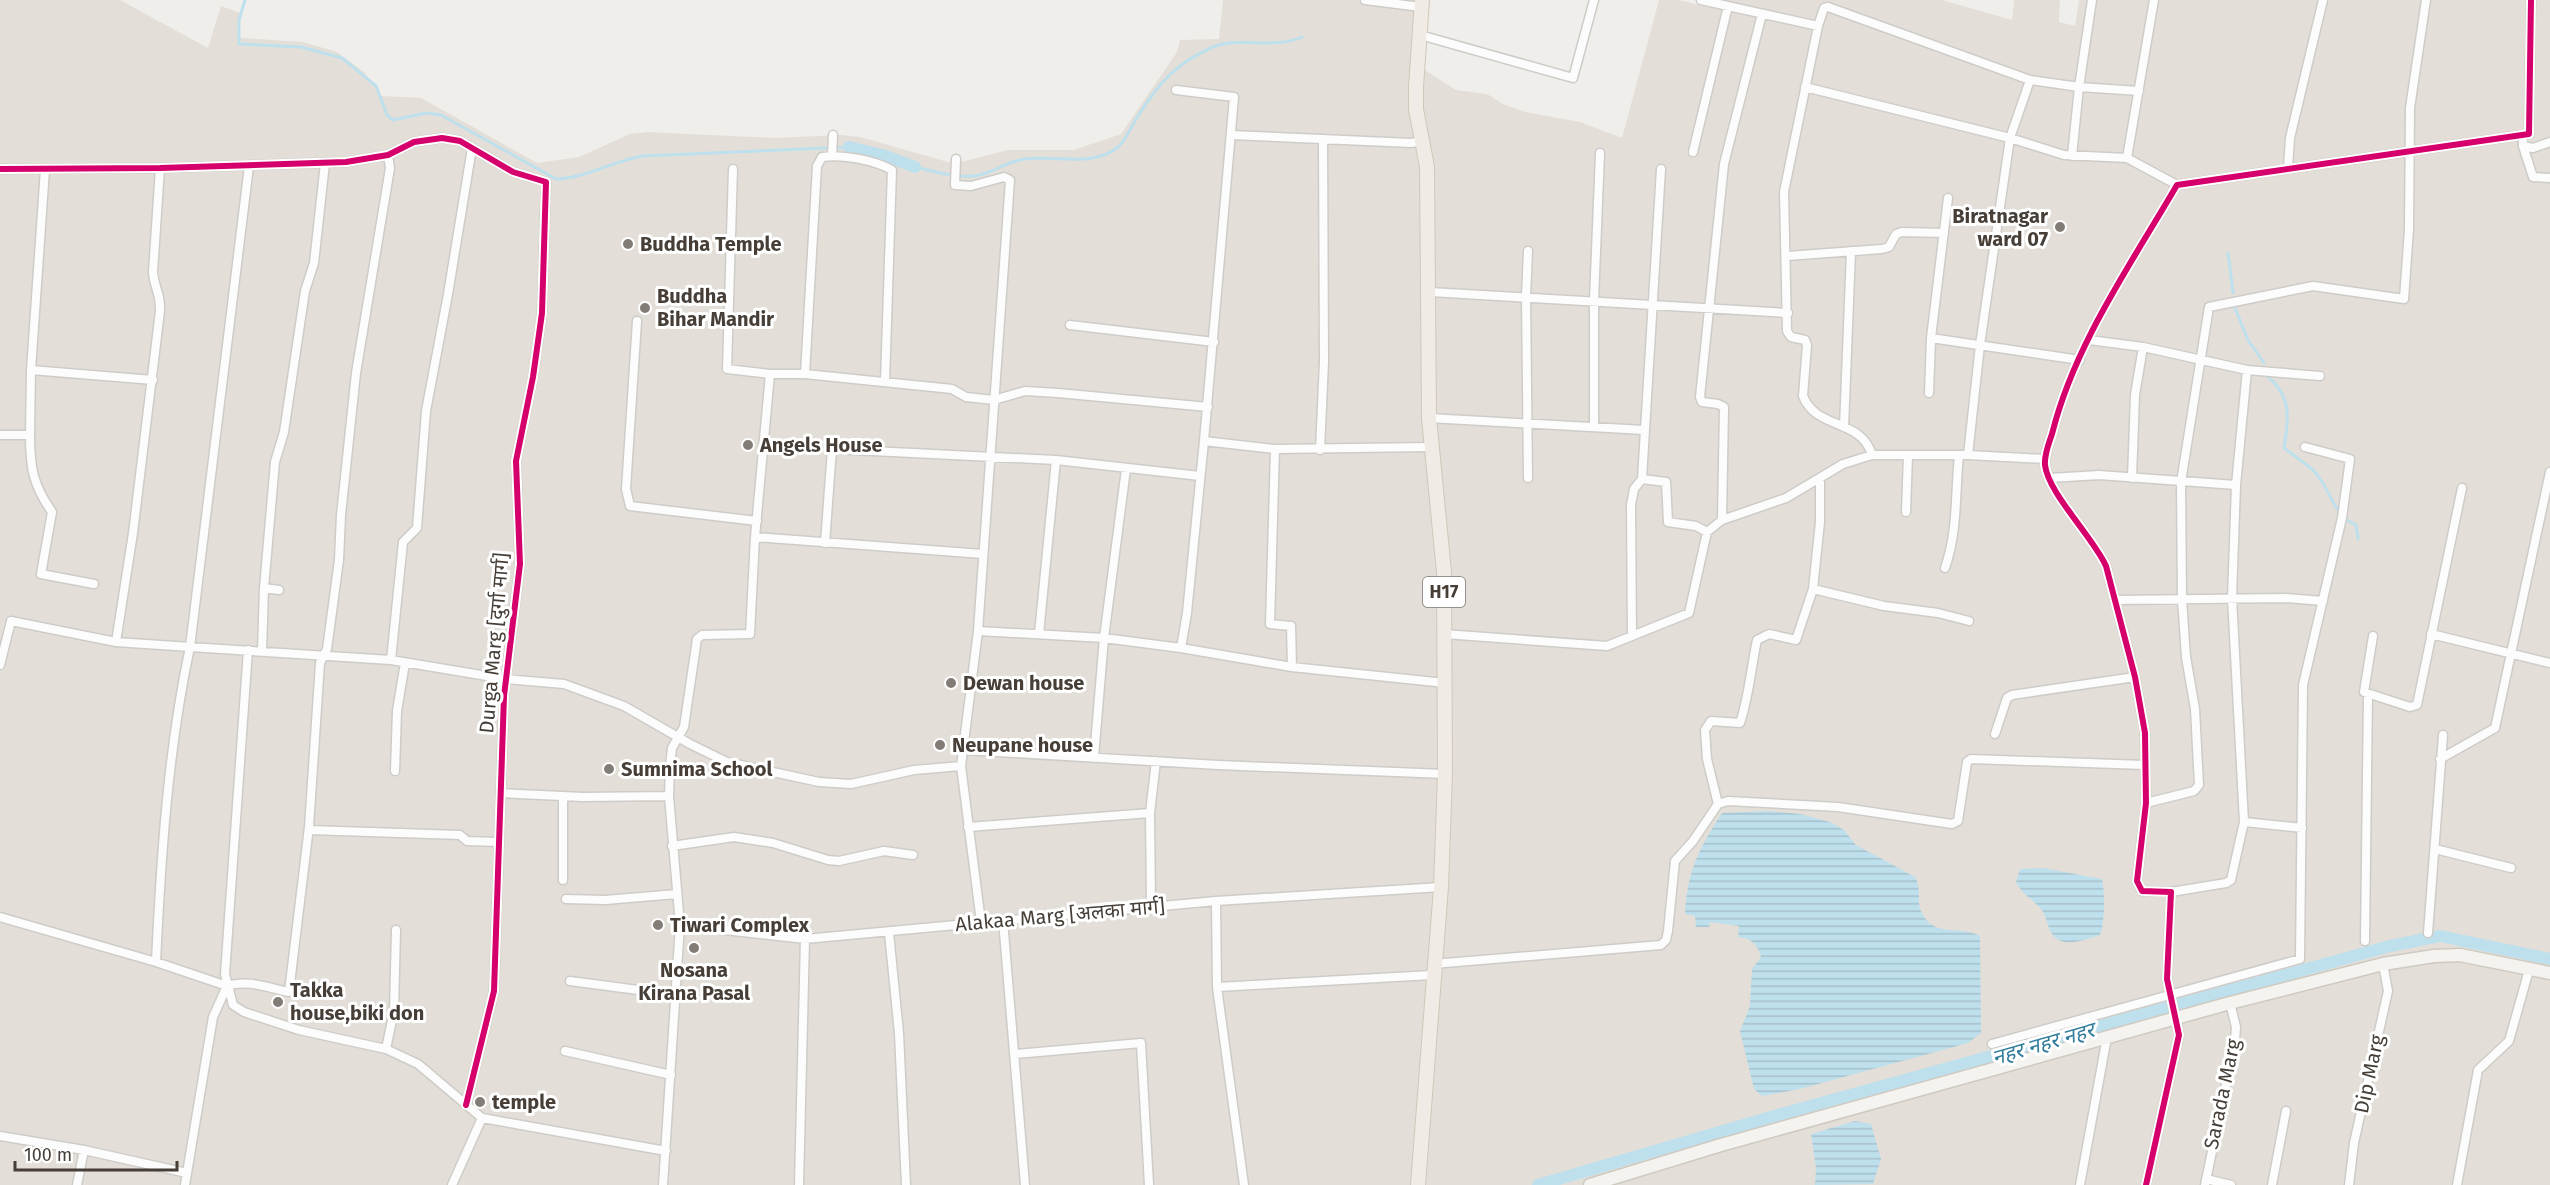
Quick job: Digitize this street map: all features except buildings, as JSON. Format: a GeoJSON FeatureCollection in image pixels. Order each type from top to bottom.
{"type":"FeatureCollection","features":[{"type":"Feature","properties":{"kind":"main road","name":"H17"},"geometry":{"type":"LineString","coordinates":[[1418,1185],[1432,970],[1441,887],[1445,774],[1444,572],[1429,418],[1430,292],[1427,167],[1416,98],[1422,3]]}},
{"type":"Feature","properties":{"kind":"main road"},"geometry":{"type":"LineString","coordinates":[[1590,1185],[1721,1145],[2107,1037],[2176,1015],[2383,964],[2434,956],[2460,955],[2550,973]]}},
{"type":"Feature","properties":{"kind":"street"},"geometry":{"type":"LineString","coordinates":[[1365,0],[1422,3]]}},
{"type":"Feature","properties":{"kind":"street"},"geometry":{"type":"LineString","coordinates":[[1420,35],[1573,78],[1594,0]]}},
{"type":"Feature","properties":{"kind":"street"},"geometry":{"type":"LineString","coordinates":[[1701,0],[1818,26]]}},
{"type":"Feature","properties":{"kind":"street"},"geometry":{"type":"LineString","coordinates":[[2072,156],[2079,87],[2092,0]]}},
{"type":"Feature","properties":{"kind":"street"},"geometry":{"type":"LineString","coordinates":[[2127,158],[2154,0]]}},
{"type":"Feature","properties":{"kind":"street"},"geometry":{"type":"LineString","coordinates":[[2288,168],[2290,138],[2323,0]]}},
{"type":"Feature","properties":{"kind":"street"},"geometry":{"type":"LineString","coordinates":[[2146,803],[2194,791],[2199,785],[2195,709],[2186,657],[2182,599],[2181,482],[2209,307],[2313,286],[2404,299],[2409,229],[2410,108],[2426,0]]}},
{"type":"Feature","properties":{"kind":"street"},"geometry":{"type":"LineString","coordinates":[[1804,87],[2010,138],[2072,156],[2127,158],[2177,185],[2529,134],[2531,0]]}},
{"type":"Feature","properties":{"kind":"street"},"geometry":{"type":"LineString","coordinates":[[1693,152],[1728,6]]}},
{"type":"Feature","properties":{"kind":"street"},"geometry":{"type":"LineString","coordinates":[[1872,455],[1869,445],[1861,435],[1817,414],[1806,404],[1803,396],[1807,345],[1802,338],[1788,334],[1784,192],[1804,87],[1824,8],[1828,7],[2030,80],[2079,87],[2139,91]]}},
{"type":"Feature","properties":{"kind":"street"},"geometry":{"type":"LineString","coordinates":[[1722,520],[1724,407],[1702,402],[1700,397],[1724,164],[1762,14]]}},
{"type":"Feature","properties":{"kind":"street"},"geometry":{"type":"LineString","coordinates":[[1944,568],[1951,550],[1955,525],[2010,138],[2030,80]]}},
{"type":"Feature","properties":{"kind":"street"},"geometry":{"type":"LineString","coordinates":[[1176,90],[1234,97],[1208,407],[1188,602],[1181,648]]}},
{"type":"Feature","properties":{"kind":"street"},"geometry":{"type":"LineString","coordinates":[[832,156],[833,135]]}},
{"type":"Feature","properties":{"kind":"street"},"geometry":{"type":"LineString","coordinates":[[1231,135],[1411,143],[1423,141]]}},
{"type":"Feature","properties":{"kind":"street"},"geometry":{"type":"LineString","coordinates":[[2522,135],[2523,146],[2533,177],[2550,178]]}},
{"type":"Feature","properties":{"kind":"street"},"geometry":{"type":"LineString","coordinates":[[0,169],[160,168],[325,163],[388,155],[427,138],[460,141],[472,148],[426,411],[417,528],[403,542],[392,660]]}},
{"type":"Feature","properties":{"kind":"street"},"geometry":{"type":"LineString","coordinates":[[1320,450],[1324,362],[1323,139]]}},
{"type":"Feature","properties":{"kind":"street"},"geometry":{"type":"LineString","coordinates":[[2523,146],[2533,148],[2550,142]]}},
{"type":"Feature","properties":{"kind":"street","name":"Durga Marg [दुर्गा मार्ग]"},"geometry":{"type":"LineString","coordinates":[[466,1105],[495,991],[505,679],[519,580],[516,461],[533,377],[542,314],[546,182],[513,172],[472,148]]}},
{"type":"Feature","properties":{"kind":"street"},"geometry":{"type":"LineString","coordinates":[[1594,426],[1594,300],[1600,153]]}},
{"type":"Feature","properties":{"kind":"street"},"geometry":{"type":"LineString","coordinates":[[0,917],[17,924],[156,962],[227,986],[248,983],[289,992],[309,830],[320,663],[325,656],[339,560],[341,515],[356,373],[390,168],[388,155]]}},
{"type":"Feature","properties":{"kind":"street"},"geometry":{"type":"LineString","coordinates":[[805,374],[818,166],[822,157],[832,156],[882,164],[892,170],[885,381]]}},
{"type":"Feature","properties":{"kind":"street"},"geometry":{"type":"LineString","coordinates":[[956,159],[955,185],[971,186],[1004,177],[1010,180],[978,631],[961,766],[981,922]]}},
{"type":"Feature","properties":{"kind":"street"},"geometry":{"type":"LineString","coordinates":[[262,651],[264,588],[275,462],[284,432],[305,291],[314,263],[325,163]]}},
{"type":"Feature","properties":{"kind":"street"},"geometry":{"type":"LineString","coordinates":[[156,962],[167,814],[249,166]]}},
{"type":"Feature","properties":{"kind":"street"},"geometry":{"type":"LineString","coordinates":[[116,642],[153,380],[161,294],[153,283],[160,168]]}},
{"type":"Feature","properties":{"kind":"street"},"geometry":{"type":"LineString","coordinates":[[45,169],[31,370],[30,435],[30,462],[37,492],[52,512],[41,574],[94,584]]}},
{"type":"Feature","properties":{"kind":"street"},"geometry":{"type":"LineString","coordinates":[[733,169],[727,369],[952,388],[966,397],[994,400],[1025,392],[1047,392],[1208,407]]}},
{"type":"Feature","properties":{"kind":"street"},"geometry":{"type":"LineString","coordinates":[[1632,636],[1631,504],[1634,489],[1642,479],[1661,169]]}},
{"type":"Feature","properties":{"kind":"street"},"geometry":{"type":"LineString","coordinates":[[2177,185],[2089,340],[2061,397],[2045,459],[2050,478],[2099,551],[2115,600],[2135,677],[2145,733],[2146,803],[2137,881],[2142,891],[2171,892],[2226,883],[2230,880],[2244,822],[2232,598],[2236,485],[2247,370]]}},
{"type":"Feature","properties":{"kind":"street"},"geometry":{"type":"LineString","coordinates":[[1929,393],[1931,338],[1948,198]]}},
{"type":"Feature","properties":{"kind":"street"},"geometry":{"type":"LineString","coordinates":[[1787,256],[1882,249],[1889,247],[1896,234],[1902,232],[1944,233]]}},
{"type":"Feature","properties":{"kind":"street"},"geometry":{"type":"LineString","coordinates":[[1528,251],[1526,296],[1528,478]]}},
{"type":"Feature","properties":{"kind":"street"},"geometry":{"type":"LineString","coordinates":[[1844,427],[1851,251]]}},
{"type":"Feature","properties":{"kind":"street"},"geometry":{"type":"LineString","coordinates":[[1430,292],[1788,313]]}},
{"type":"Feature","properties":{"kind":"street"},"geometry":{"type":"LineString","coordinates":[[638,321],[626,489],[630,506],[757,521]]}},
{"type":"Feature","properties":{"kind":"street"},"geometry":{"type":"LineString","coordinates":[[1070,325],[1214,342]]}},
{"type":"Feature","properties":{"kind":"street"},"geometry":{"type":"LineString","coordinates":[[1931,338],[2080,360]]}},
{"type":"Feature","properties":{"kind":"street"},"geometry":{"type":"LineString","coordinates":[[2089,340],[2142,347],[2247,370],[2320,376]]}},
{"type":"Feature","properties":{"kind":"street"},"geometry":{"type":"LineString","coordinates":[[2132,478],[2135,395],[2142,347]]}},
{"type":"Feature","properties":{"kind":"street"},"geometry":{"type":"LineString","coordinates":[[31,370],[153,380]]}},
{"type":"Feature","properties":{"kind":"street"},"geometry":{"type":"LineString","coordinates":[[663,1185],[680,925],[669,796],[672,748],[684,727],[697,639],[702,635],[750,634],[755,537],[770,374]]}},
{"type":"Feature","properties":{"kind":"street"},"geometry":{"type":"LineString","coordinates":[[1429,418],[1644,430]]}},
{"type":"Feature","properties":{"kind":"street"},"geometry":{"type":"LineString","coordinates":[[0,435],[30,435]]}},
{"type":"Feature","properties":{"kind":"street"},"geometry":{"type":"LineString","coordinates":[[1204,441],[1275,449],[1431,447]]}},
{"type":"Feature","properties":{"kind":"street"},"geometry":{"type":"LineString","coordinates":[[1992,1044],[2172,998],[2300,959],[2303,685],[2342,518],[2350,459],[2305,447]]}},
{"type":"Feature","properties":{"kind":"street"},"geometry":{"type":"LineString","coordinates":[[825,543],[832,449],[1056,460],[1200,476]]}},
{"type":"Feature","properties":{"kind":"street"},"geometry":{"type":"LineString","coordinates":[[1275,449],[1270,624],[1291,626],[1292,667]]}},
{"type":"Feature","properties":{"kind":"street"},"geometry":{"type":"LineString","coordinates":[[1444,634],[1607,646],[1689,613],[1707,532],[1722,520],[1786,498],[1843,464],[1872,455],[1964,455],[2045,459]]}},
{"type":"Feature","properties":{"kind":"street"},"geometry":{"type":"LineString","coordinates":[[1906,512],[1908,455]]}},
{"type":"Feature","properties":{"kind":"street"},"geometry":{"type":"LineString","coordinates":[[1040,634],[1056,460]]}},
{"type":"Feature","properties":{"kind":"street"},"geometry":{"type":"LineString","coordinates":[[1094,758],[1104,638],[1126,469]]}},
{"type":"Feature","properties":{"kind":"street"},"geometry":{"type":"LineString","coordinates":[[2440,759],[2495,728],[2550,472]]}},
{"type":"Feature","properties":{"kind":"street"},"geometry":{"type":"LineString","coordinates":[[2050,478],[2099,475],[2236,485]]}},
{"type":"Feature","properties":{"kind":"street"},"geometry":{"type":"LineString","coordinates":[[1718,804],[1707,759],[1705,730],[1711,721],[1740,723],[1747,703],[1750,668],[1757,640],[1769,634],[1796,640],[1813,589],[1821,522],[1820,478]]}},
{"type":"Feature","properties":{"kind":"street"},"geometry":{"type":"LineString","coordinates":[[1642,479],[1665,482],[1668,522],[1696,525],[1707,532]]}},
{"type":"Feature","properties":{"kind":"street"},"geometry":{"type":"LineString","coordinates":[[2373,636],[2362,687],[2368,694],[2410,707],[2417,705],[2462,488]]}},
{"type":"Feature","properties":{"kind":"street"},"geometry":{"type":"LineString","coordinates":[[755,537],[983,554]]}},
{"type":"Feature","properties":{"kind":"street"},"geometry":{"type":"LineString","coordinates":[[264,588],[279,590]]}},
{"type":"Feature","properties":{"kind":"street"},"geometry":{"type":"LineString","coordinates":[[1813,589],[1884,606],[1938,613],[1969,621]]}},
{"type":"Feature","properties":{"kind":"street"},"geometry":{"type":"LineString","coordinates":[[2115,600],[2232,598],[2322,601]]}},
{"type":"Feature","properties":{"kind":"street"},"geometry":{"type":"LineString","coordinates":[[0,665],[11,621],[116,642],[392,660],[505,679],[564,684],[624,706],[727,762],[819,782],[851,784],[914,770],[961,766]]}},
{"type":"Feature","properties":{"kind":"street"},"geometry":{"type":"LineString","coordinates":[[978,631],[1104,638],[1181,648],[1292,667],[1445,683]]}},
{"type":"Feature","properties":{"kind":"street"},"geometry":{"type":"LineString","coordinates":[[2432,634],[2550,663]]}},
{"type":"Feature","properties":{"kind":"street"},"geometry":{"type":"LineString","coordinates":[[248,650],[225,974],[233,1005],[244,1012],[299,1030],[386,1049],[418,1064],[482,1118],[666,1151]]}},
{"type":"Feature","properties":{"kind":"street"},"geometry":{"type":"LineString","coordinates":[[395,771],[397,711],[405,663]]}},
{"type":"Feature","properties":{"kind":"street"},"geometry":{"type":"LineString","coordinates":[[1995,734],[2007,698],[2012,695],[2135,677]]}},
{"type":"Feature","properties":{"kind":"street"},"geometry":{"type":"LineString","coordinates":[[2365,941],[2368,694]]}},
{"type":"Feature","properties":{"kind":"street"},"geometry":{"type":"LineString","coordinates":[[2428,933],[2443,735]]}},
{"type":"Feature","properties":{"kind":"street"},"geometry":{"type":"LineString","coordinates":[[963,750],[1445,774]]}},
{"type":"Feature","properties":{"kind":"street"},"geometry":{"type":"LineString","coordinates":[[1217,987],[1432,970],[1661,945],[1666,940],[1668,931],[1675,861],[1682,850],[1693,841],[1718,804],[1728,801],[1752,801],[1838,807],[1952,824],[1958,820],[1967,762],[1971,759],[2144,765]]}},
{"type":"Feature","properties":{"kind":"street"},"geometry":{"type":"LineString","coordinates":[[1151,907],[1150,813],[1156,761]]}},
{"type":"Feature","properties":{"kind":"street"},"geometry":{"type":"LineString","coordinates":[[500,793],[563,796],[669,796]]}},
{"type":"Feature","properties":{"kind":"street"},"geometry":{"type":"LineString","coordinates":[[562,880],[563,796]]}},
{"type":"Feature","properties":{"kind":"street"},"geometry":{"type":"LineString","coordinates":[[968,827],[1150,813]]}},
{"type":"Feature","properties":{"kind":"street"},"geometry":{"type":"LineString","coordinates":[[2244,822],[2302,828]]}},
{"type":"Feature","properties":{"kind":"street"},"geometry":{"type":"LineString","coordinates":[[309,830],[460,835],[468,841],[498,842]]}},
{"type":"Feature","properties":{"kind":"street"},"geometry":{"type":"LineString","coordinates":[[672,846],[734,837],[773,843],[828,860],[839,861],[885,851],[913,855]]}},
{"type":"Feature","properties":{"kind":"street"},"geometry":{"type":"LineString","coordinates":[[2434,849],[2511,868]]}},
{"type":"Feature","properties":{"kind":"street","name":"Alakaa Marg [अलका मार्ग]"},"geometry":{"type":"LineString","coordinates":[[680,925],[805,939],[1216,901],[1441,887]]}},
{"type":"Feature","properties":{"kind":"street"},"geometry":{"type":"LineString","coordinates":[[2146,1185],[2179,1035],[2167,979],[2171,892]]}},
{"type":"Feature","properties":{"kind":"street"},"geometry":{"type":"LineString","coordinates":[[566,899],[605,900],[677,894]]}},
{"type":"Feature","properties":{"kind":"street"},"geometry":{"type":"LineString","coordinates":[[1216,901],[1217,987],[1244,1185]]}},
{"type":"Feature","properties":{"kind":"street"},"geometry":{"type":"LineString","coordinates":[[1003,920],[1025,1185]]}},
{"type":"Feature","properties":{"kind":"street"},"geometry":{"type":"LineString","coordinates":[[386,1049],[395,991],[396,930]]}},
{"type":"Feature","properties":{"kind":"street"},"geometry":{"type":"LineString","coordinates":[[889,933],[899,1033],[906,1185]]}},
{"type":"Feature","properties":{"kind":"street"},"geometry":{"type":"LineString","coordinates":[[799,1185],[805,939]]}},
{"type":"Feature","properties":{"kind":"street","name":"Dip Marg"},"geometry":{"type":"LineString","coordinates":[[2349,1185],[2354,1143],[2388,991],[2383,964]]}},
{"type":"Feature","properties":{"kind":"street"},"geometry":{"type":"LineString","coordinates":[[2457,1185],[2478,1070],[2509,1041],[2529,970]]}},
{"type":"Feature","properties":{"kind":"street"},"geometry":{"type":"LineString","coordinates":[[570,981],[676,995]]}},
{"type":"Feature","properties":{"kind":"street"},"geometry":{"type":"LineString","coordinates":[[185,1185],[213,1017],[227,986]]}},
{"type":"Feature","properties":{"kind":"street","name":"Sarada Marg"},"geometry":{"type":"LineString","coordinates":[[2205,1182],[2235,1041],[2230,1002]]}},
{"type":"Feature","properties":{"kind":"street"},"geometry":{"type":"LineString","coordinates":[[2079,1185],[2107,1037]]}},
{"type":"Feature","properties":{"kind":"street"},"geometry":{"type":"LineString","coordinates":[[1015,1054],[1141,1043],[1149,1185]]}},
{"type":"Feature","properties":{"kind":"street"},"geometry":{"type":"LineString","coordinates":[[565,1051],[671,1075]]}},
{"type":"Feature","properties":{"kind":"street"},"geometry":{"type":"LineString","coordinates":[[2272,1185],[2286,1112]]}},
{"type":"Feature","properties":{"kind":"street"},"geometry":{"type":"LineString","coordinates":[[452,1185],[482,1118]]}},
{"type":"Feature","properties":{"kind":"street"},"geometry":{"type":"LineString","coordinates":[[0,1136],[84,1150],[187,1173]]}},
{"type":"Feature","properties":{"kind":"street"},"geometry":{"type":"LineString","coordinates":[[77,1185],[84,1150]]}},
{"type":"Feature","properties":{"kind":"street"},"geometry":{"type":"LineString","coordinates":[[2205,1182],[2231,1185]]}},
{"type":"Feature","properties":{"kind":"shaded area"},"geometry":{"type":"Polygon","coordinates":[[[0,0],[120,0],[208,48],[221,6],[240,13],[237,32],[241,38],[303,42],[337,52],[364,72],[382,96],[421,98],[537,163],[579,157],[630,134],[647,132],[774,138],[842,135],[860,137],[948,162],[965,161],[1008,150],[1073,150],[1121,134],[1177,52],[1180,40],[1219,39],[1223,0],[1415,0],[1412,62],[1456,90],[1487,94],[1503,104],[1525,112],[1580,122],[1622,138],[1659,0],[1678,0],[1717,9],[1719,0],[1942,0],[2012,20],[2014,0],[2060,0],[2059,22],[2075,26],[2079,0],[2550,0],[2550,1185],[0,1185],[0,0]]]}},
{"type":"Feature","properties":{"kind":"water"},"geometry":{"type":"Polygon","coordinates":[[[1768,811],[1800,814],[1830,822],[1844,830],[1856,845],[1915,877],[1920,909],[1933,926],[1980,936],[1981,1033],[1968,1043],[1800,1089],[1762,1096],[1754,1089],[1740,1031],[1750,1006],[1752,969],[1761,957],[1760,953],[1750,941],[1738,937],[1739,926],[1710,922],[1709,927],[1696,927],[1695,916],[1685,914],[1688,885],[1696,861],[1722,813],[1768,811]]]}},
{"type":"Feature","properties":{"kind":"water"},"geometry":{"type":"Polygon","coordinates":[[[2043,868],[2102,879],[2104,907],[2100,935],[2072,942],[2059,940],[2054,936],[2043,911],[2016,882],[2020,869],[2043,868]]]}},
{"type":"Feature","properties":{"kind":"water"},"geometry":{"type":"Polygon","coordinates":[[[1855,1121],[1871,1124],[1881,1159],[1873,1184],[1815,1185],[1816,1168],[1811,1134],[1855,1121]]]}},
{"type":"Feature","properties":{"kind":"waterway"},"geometry":{"type":"LineString","coordinates":[[245,0],[239,20],[239,44],[301,47],[342,58],[376,86],[387,115],[393,120],[426,113],[441,115],[556,179],[578,176],[643,156],[849,147]]}},
{"type":"Feature","properties":{"kind":"waterway"},"geometry":{"type":"LineString","coordinates":[[915,167],[951,175],[973,176],[1028,159],[1082,159],[1107,154],[1121,144],[1161,84],[1179,67],[1200,53],[1223,44],[1280,42],[1302,37]]}},
{"type":"Feature","properties":{"kind":"waterway"},"geometry":{"type":"LineString","coordinates":[[849,147],[886,156],[915,167]]}},
{"type":"Feature","properties":{"kind":"waterway"},"geometry":{"type":"LineString","coordinates":[[2228,253],[2233,293]]}},
{"type":"Feature","properties":{"kind":"waterway"},"geometry":{"type":"LineString","coordinates":[[2235,308],[2248,340],[2264,363]]}},
{"type":"Feature","properties":{"kind":"waterway"},"geometry":{"type":"LineString","coordinates":[[2265,374],[2274,382],[2284,399],[2287,416],[2284,448],[2320,478],[2342,515],[2356,525],[2358,539]]}},
{"type":"Feature","properties":{"kind":"waterway","name":"नहर नहर नहर"},"geometry":{"type":"LineString","coordinates":[[1538,1185],[1771,1117],[2390,946],[2440,936],[2550,959]]}},
{"type":"Feature","properties":{"kind":"cycle path"},"geometry":{"type":"LineString","coordinates":[[2146,1185],[2179,1035],[2167,979],[2171,892],[2142,891],[2137,881],[2146,803],[2145,733],[2135,677],[2106,566],[2054,489],[2045,465],[2047,449],[2062,401],[2089,337],[2177,185],[2529,134],[2531,0]]}},
{"type":"Feature","properties":{"kind":"cycle path"},"geometry":{"type":"LineString","coordinates":[[0,169],[160,168],[346,162],[388,155],[414,142],[442,138],[460,141],[513,172],[546,182],[542,313],[533,377],[516,461],[520,564],[504,696],[494,991],[466,1105]]}},
{"type":"Feature","properties":{"kind":"place","name":"Biratnagar ward 07"},"geometry":{"type":"Point","coordinates":[2060,227]}},
{"type":"Feature","properties":{"kind":"place","name":"Buddha Temple"},"geometry":{"type":"Point","coordinates":[628,244]}},
{"type":"Feature","properties":{"kind":"place","name":"Buddha Bihar Mandir"},"geometry":{"type":"Point","coordinates":[645,308]}},
{"type":"Feature","properties":{"kind":"place","name":"Angels House"},"geometry":{"type":"Point","coordinates":[748,445]}},
{"type":"Feature","properties":{"kind":"place","name":"Dewan house"},"geometry":{"type":"Point","coordinates":[951,683]}},
{"type":"Feature","properties":{"kind":"place","name":"Neupane house"},"geometry":{"type":"Point","coordinates":[940,745]}},
{"type":"Feature","properties":{"kind":"place","name":"Sumnima School"},"geometry":{"type":"Point","coordinates":[609,769]}},
{"type":"Feature","properties":{"kind":"place","name":"Tiwari Complex"},"geometry":{"type":"Point","coordinates":[658,925]}},
{"type":"Feature","properties":{"kind":"place","name":"Nosana Kirana Pasal"},"geometry":{"type":"Point","coordinates":[694,948]}},
{"type":"Feature","properties":{"kind":"place","name":"Takka house,biki don"},"geometry":{"type":"Point","coordinates":[278,1002]}},
{"type":"Feature","properties":{"kind":"place","name":"temple"},"geometry":{"type":"Point","coordinates":[480,1102]}}]}
